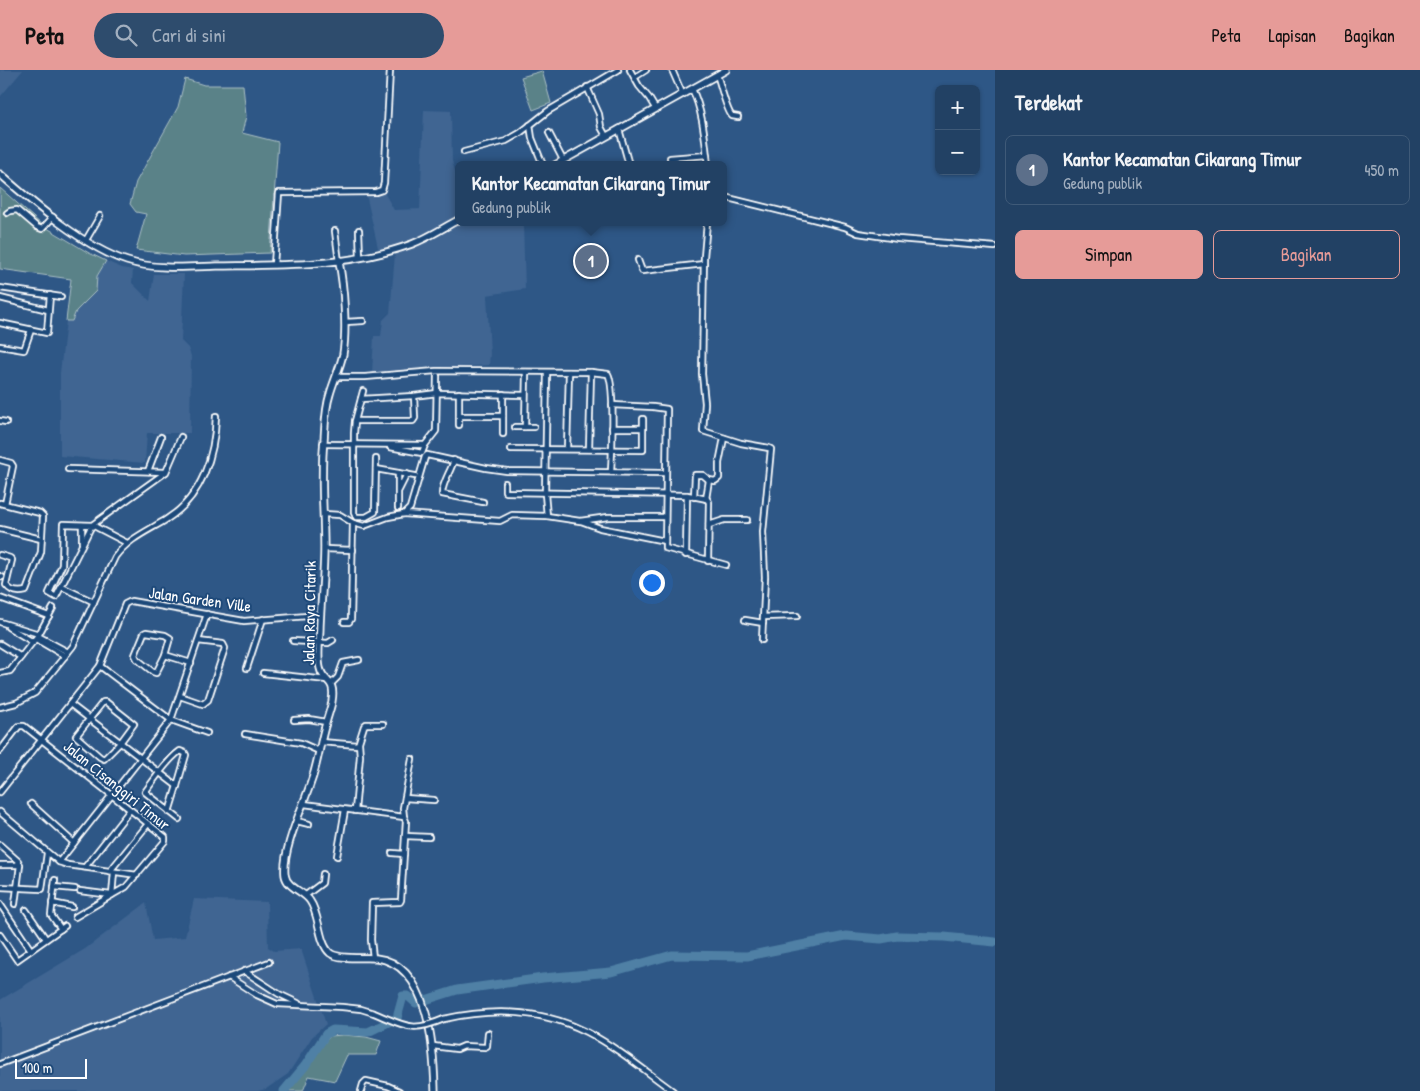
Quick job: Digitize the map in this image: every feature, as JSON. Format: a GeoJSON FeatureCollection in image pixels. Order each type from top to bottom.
{"type":"FeatureCollection","features":[{"type":"Feature","properties":{"kind":"street"},"geometry":{"type":"LineString","coordinates":[[274,265],[279,193],[376,192],[382,190],[384,183],[390,70]]}},
{"type":"Feature","properties":{"kind":"street"},"geometry":{"type":"LineString","coordinates":[[464,152],[506,141],[548,111],[618,70]]}},
{"type":"Feature","properties":{"kind":"street"},"geometry":{"type":"LineString","coordinates":[[630,70],[655,108]]}},
{"type":"Feature","properties":{"kind":"street"},"geometry":{"type":"LineString","coordinates":[[635,76],[646,70]]}},
{"type":"Feature","properties":{"kind":"street"},"geometry":{"type":"LineString","coordinates":[[672,70],[682,93]]}},
{"type":"Feature","properties":{"kind":"street"},"geometry":{"type":"LineString","coordinates":[[549,133],[563,160],[726,70]]}},
{"type":"Feature","properties":{"kind":"street"},"geometry":{"type":"LineString","coordinates":[[717,75],[724,92],[728,110],[732,116],[738,117]]}},
{"type":"Feature","properties":{"kind":"street"},"geometry":{"type":"LineString","coordinates":[[587,87],[606,136]]}},
{"type":"Feature","properties":{"kind":"street"},"geometry":{"type":"LineString","coordinates":[[692,89],[701,119],[708,161]]}},
{"type":"Feature","properties":{"kind":"street"},"geometry":{"type":"LineString","coordinates":[[530,125],[532,138],[541,161]]}},
{"type":"Feature","properties":{"kind":"street"},"geometry":{"type":"LineString","coordinates":[[619,129],[628,161]]}},
{"type":"Feature","properties":{"kind":"street"},"geometry":{"type":"LineString","coordinates":[[670,158],[707,155]]}},
{"type":"Feature","properties":{"kind":"street"},"geometry":{"type":"LineString","coordinates":[[0,174],[52,217],[86,240],[123,260],[143,265],[274,265],[338,262],[414,243],[455,222]]}},
{"type":"Feature","properties":{"kind":"street"},"geometry":{"type":"LineString","coordinates":[[727,198],[828,223],[858,233],[898,239],[995,247]]}},
{"type":"Feature","properties":{"kind":"street"},"geometry":{"type":"LineString","coordinates":[[7,213],[17,210],[42,229],[52,217]]}},
{"type":"Feature","properties":{"kind":"street"},"geometry":{"type":"LineString","coordinates":[[86,240],[100,216]]}},
{"type":"Feature","properties":{"kind":"street"},"geometry":{"type":"LineString","coordinates":[[707,226],[704,264],[702,374],[705,403],[703,428],[705,433],[771,449],[763,532],[765,577],[762,640]]}},
{"type":"Feature","properties":{"kind":"street"},"geometry":{"type":"LineString","coordinates":[[358,230],[360,258]]}},
{"type":"Feature","properties":{"kind":"street"},"geometry":{"type":"LineString","coordinates":[[335,232],[338,262]]}},
{"type":"Feature","properties":{"kind":"street"},"geometry":{"type":"LineString","coordinates":[[638,260],[642,272],[704,264]]}},
{"type":"Feature","properties":{"kind":"street","name":"Jalan Raya Citarik"},"geometry":{"type":"LineString","coordinates":[[338,262],[342,277],[345,338],[342,357],[330,393],[323,444],[324,549],[319,643],[320,668],[330,682],[333,691],[313,779],[297,821],[286,858],[285,875],[289,884],[306,895],[315,909],[324,944],[329,952],[340,956],[386,960],[400,969],[413,982],[424,1008],[432,1046]]}},
{"type":"Feature","properties":{"kind":"street"},"geometry":{"type":"LineString","coordinates":[[0,288],[61,297]]}},
{"type":"Feature","properties":{"kind":"street"},"geometry":{"type":"LineString","coordinates":[[0,323],[47,333],[50,295]]}},
{"type":"Feature","properties":{"kind":"street"},"geometry":{"type":"LineString","coordinates":[[0,298],[48,310]]}},
{"type":"Feature","properties":{"kind":"street"},"geometry":{"type":"LineString","coordinates":[[345,322],[363,321]]}},
{"type":"Feature","properties":{"kind":"street"},"geometry":{"type":"LineString","coordinates":[[0,346],[24,350],[31,330]]}},
{"type":"Feature","properties":{"kind":"street"},"geometry":{"type":"LineString","coordinates":[[336,378],[436,371],[604,373],[610,376],[612,405],[611,472]]}},
{"type":"Feature","properties":{"kind":"street"},"geometry":{"type":"LineString","coordinates":[[525,427],[526,372]]}},
{"type":"Feature","properties":{"kind":"street"},"geometry":{"type":"LineString","coordinates":[[567,449],[568,372]]}},
{"type":"Feature","properties":{"kind":"street"},"geometry":{"type":"LineString","coordinates":[[590,450],[591,372]]}},
{"type":"Feature","properties":{"kind":"street"},"geometry":{"type":"LineString","coordinates":[[547,373],[544,494],[547,516]]}},
{"type":"Feature","properties":{"kind":"street"},"geometry":{"type":"LineString","coordinates":[[377,444],[422,453],[425,445],[436,431],[437,376]]}},
{"type":"Feature","properties":{"kind":"street"},"geometry":{"type":"LineString","coordinates":[[363,391],[355,421],[354,513],[356,517],[366,517],[375,512],[376,459]]}},
{"type":"Feature","properties":{"kind":"street"},"geometry":{"type":"LineString","coordinates":[[361,399],[436,393],[525,395]]}},
{"type":"Feature","properties":{"kind":"street"},"geometry":{"type":"LineString","coordinates":[[459,393],[459,425]]}},
{"type":"Feature","properties":{"kind":"street"},"geometry":{"type":"LineString","coordinates":[[503,394],[503,434]]}},
{"type":"Feature","properties":{"kind":"street"},"geometry":{"type":"LineString","coordinates":[[355,421],[413,421],[415,418],[414,396]]}},
{"type":"Feature","properties":{"kind":"street"},"geometry":{"type":"LineString","coordinates":[[612,405],[667,409],[665,473],[666,549],[726,565]]}},
{"type":"Feature","properties":{"kind":"street"},"geometry":{"type":"LineString","coordinates":[[0,707],[16,703],[35,693],[73,646],[115,556],[127,542],[169,519],[191,497],[201,483],[208,466],[213,447],[216,416]]}},
{"type":"Feature","properties":{"kind":"street"},"geometry":{"type":"LineString","coordinates":[[459,416],[503,416]]}},
{"type":"Feature","properties":{"kind":"street"},"geometry":{"type":"LineString","coordinates":[[512,449],[643,450],[644,419]]}},
{"type":"Feature","properties":{"kind":"street"},"geometry":{"type":"LineString","coordinates":[[0,421],[6,422]]}},
{"type":"Feature","properties":{"kind":"street"},"geometry":{"type":"LineString","coordinates":[[515,427],[534,427]]}},
{"type":"Feature","properties":{"kind":"street"},"geometry":{"type":"LineString","coordinates":[[612,428],[643,428]]}},
{"type":"Feature","properties":{"kind":"street"},"geometry":{"type":"LineString","coordinates":[[148,472],[161,437]]}},
{"type":"Feature","properties":{"kind":"street"},"geometry":{"type":"LineString","coordinates":[[127,542],[92,525],[64,524],[62,565],[49,593],[56,597],[92,525],[166,472],[181,437]]}},
{"type":"Feature","properties":{"kind":"street"},"geometry":{"type":"LineString","coordinates":[[694,496],[695,475],[703,475],[709,480],[715,481],[719,478],[719,462],[724,438]]}},
{"type":"Feature","properties":{"kind":"street"},"geometry":{"type":"LineString","coordinates":[[323,444],[425,445]]}},
{"type":"Feature","properties":{"kind":"street"},"geometry":{"type":"LineString","coordinates":[[404,514],[410,508],[426,456],[430,455],[507,471],[665,473]]}},
{"type":"Feature","properties":{"kind":"street"},"geometry":{"type":"LineString","coordinates":[[0,460],[11,463],[13,466],[2,504],[42,514],[43,516],[38,562],[26,592],[15,592],[6,585],[12,560],[0,555]]}},
{"type":"Feature","properties":{"kind":"street"},"geometry":{"type":"LineString","coordinates":[[454,460],[450,473],[442,487],[442,494],[483,502]]}},
{"type":"Feature","properties":{"kind":"street"},"geometry":{"type":"LineString","coordinates":[[68,469],[166,472]]}},
{"type":"Feature","properties":{"kind":"street"},"geometry":{"type":"LineString","coordinates":[[376,469],[415,476]]}},
{"type":"Feature","properties":{"kind":"street"},"geometry":{"type":"LineString","coordinates":[[398,473],[398,508]]}},
{"type":"Feature","properties":{"kind":"street"},"geometry":{"type":"LineString","coordinates":[[398,492],[407,474]]}},
{"type":"Feature","properties":{"kind":"street"},"geometry":{"type":"LineString","coordinates":[[708,561],[709,501],[706,499],[709,480]]}},
{"type":"Feature","properties":{"kind":"street"},"geometry":{"type":"LineString","coordinates":[[505,483],[504,490],[506,492],[687,495],[706,499]]}},
{"type":"Feature","properties":{"kind":"street"},"geometry":{"type":"LineString","coordinates":[[686,555],[687,495]]}},
{"type":"Feature","properties":{"kind":"street"},"geometry":{"type":"LineString","coordinates":[[324,514],[340,515],[353,523],[364,526],[392,515],[404,514],[500,521],[512,515],[547,516],[580,521],[600,528],[665,541]]}},
{"type":"Feature","properties":{"kind":"street"},"geometry":{"type":"LineString","coordinates":[[580,521],[608,517],[665,516]]}},
{"type":"Feature","properties":{"kind":"street"},"geometry":{"type":"LineString","coordinates":[[708,524],[724,520],[747,520]]}},
{"type":"Feature","properties":{"kind":"street"},"geometry":{"type":"LineString","coordinates":[[344,622],[348,622],[351,619],[353,523]]}},
{"type":"Feature","properties":{"kind":"street"},"geometry":{"type":"LineString","coordinates":[[82,525],[82,547]]}},
{"type":"Feature","properties":{"kind":"street"},"geometry":{"type":"LineString","coordinates":[[0,529],[42,539]]}},
{"type":"Feature","properties":{"kind":"street"},"geometry":{"type":"LineString","coordinates":[[324,549],[353,550]]}},
{"type":"Feature","properties":{"kind":"street"},"geometry":{"type":"LineString","coordinates":[[62,587],[94,602]]}},
{"type":"Feature","properties":{"kind":"street"},"geometry":{"type":"LineString","coordinates":[[0,598],[49,616]]}},
{"type":"Feature","properties":{"kind":"street","name":"Jalan Garden Ville"},"geometry":{"type":"LineString","coordinates":[[0,792],[100,666],[125,604],[128,602],[244,620],[320,615]]}},
{"type":"Feature","properties":{"kind":"street"},"geometry":{"type":"LineString","coordinates":[[0,673],[10,671],[37,638],[53,608]]}},
{"type":"Feature","properties":{"kind":"street"},"geometry":{"type":"LineString","coordinates":[[59,862],[170,720],[180,696],[207,614]]}},
{"type":"Feature","properties":{"kind":"street"},"geometry":{"type":"LineString","coordinates":[[746,620],[797,616]]}},
{"type":"Feature","properties":{"kind":"street"},"geometry":{"type":"LineString","coordinates":[[247,668],[263,619]]}},
{"type":"Feature","properties":{"kind":"street"},"geometry":{"type":"LineString","coordinates":[[0,622],[37,638],[66,654]]}},
{"type":"Feature","properties":{"kind":"street"},"geometry":{"type":"LineString","coordinates":[[0,622],[37,638]]}},
{"type":"Feature","properties":{"kind":"street"},"geometry":{"type":"LineString","coordinates":[[151,632],[169,637],[165,655],[156,673],[137,659],[135,653],[144,633],[151,632]]}},
{"type":"Feature","properties":{"kind":"street"},"geometry":{"type":"LineString","coordinates":[[293,641],[328,643],[333,640]]}},
{"type":"Feature","properties":{"kind":"street"},"geometry":{"type":"LineString","coordinates":[[180,696],[203,704],[208,700],[225,648],[223,644],[198,641]]}},
{"type":"Feature","properties":{"kind":"street"},"geometry":{"type":"LineString","coordinates":[[0,644],[21,657]]}},
{"type":"Feature","properties":{"kind":"street"},"geometry":{"type":"LineString","coordinates":[[165,655],[191,663]]}},
{"type":"Feature","properties":{"kind":"street"},"geometry":{"type":"LineString","coordinates":[[263,673],[330,682],[338,676],[343,662],[359,660]]}},
{"type":"Feature","properties":{"kind":"street"},"geometry":{"type":"LineString","coordinates":[[100,666],[170,720],[207,733]]}},
{"type":"Feature","properties":{"kind":"street"},"geometry":{"type":"LineString","coordinates":[[0,668],[8,672]]}},
{"type":"Feature","properties":{"kind":"street"},"geometry":{"type":"LineString","coordinates":[[104,702],[134,725],[120,743],[106,758],[100,757],[76,736],[104,702]]}},
{"type":"Feature","properties":{"kind":"street"},"geometry":{"type":"LineString","coordinates":[[70,704],[177,786]]}},
{"type":"Feature","properties":{"kind":"street"},"geometry":{"type":"LineString","coordinates":[[294,720],[309,719],[326,722]]}},
{"type":"Feature","properties":{"kind":"street"},"geometry":{"type":"LineString","coordinates":[[355,812],[360,756],[359,743],[364,726],[366,724],[383,724]]}},
{"type":"Feature","properties":{"kind":"street","name":"Jalan Cisanggiri Timur"},"geometry":{"type":"LineString","coordinates":[[0,751],[22,725],[166,839],[137,875]]}},
{"type":"Feature","properties":{"kind":"street"},"geometry":{"type":"LineString","coordinates":[[245,734],[301,743],[319,752]]}},
{"type":"Feature","properties":{"kind":"street"},"geometry":{"type":"LineString","coordinates":[[322,742],[350,746],[359,743]]}},
{"type":"Feature","properties":{"kind":"street"},"geometry":{"type":"LineString","coordinates":[[170,812],[186,756],[180,751],[146,792],[170,812],[179,819]]}},
{"type":"Feature","properties":{"kind":"street"},"geometry":{"type":"LineString","coordinates":[[373,958],[371,905],[374,902],[401,901],[406,821],[404,816],[405,798],[412,759]]}},
{"type":"Feature","properties":{"kind":"street"},"geometry":{"type":"LineString","coordinates":[[405,798],[434,800]]}},
{"type":"Feature","properties":{"kind":"street"},"geometry":{"type":"LineString","coordinates":[[30,804],[74,842]]}},
{"type":"Feature","properties":{"kind":"street"},"geometry":{"type":"LineString","coordinates":[[304,804],[355,812],[404,816]]}},
{"type":"Feature","properties":{"kind":"street"},"geometry":{"type":"LineString","coordinates":[[86,868],[130,810]]}},
{"type":"Feature","properties":{"kind":"street"},"geometry":{"type":"LineString","coordinates":[[338,856],[345,810]]}},
{"type":"Feature","properties":{"kind":"street"},"geometry":{"type":"LineString","coordinates":[[0,812],[59,862],[137,875]]}},
{"type":"Feature","properties":{"kind":"street"},"geometry":{"type":"LineString","coordinates":[[297,821],[310,824]]}},
{"type":"Feature","properties":{"kind":"street"},"geometry":{"type":"LineString","coordinates":[[112,895],[112,872],[148,824]]}},
{"type":"Feature","properties":{"kind":"street"},"geometry":{"type":"LineString","coordinates":[[405,836],[429,837]]}},
{"type":"Feature","properties":{"kind":"street"},"geometry":{"type":"LineString","coordinates":[[0,845],[20,865],[15,904]]}},
{"type":"Feature","properties":{"kind":"street"},"geometry":{"type":"LineString","coordinates":[[0,887],[42,889],[48,853]]}},
{"type":"Feature","properties":{"kind":"street"},"geometry":{"type":"LineString","coordinates":[[392,853],[404,854]]}},
{"type":"Feature","properties":{"kind":"street"},"geometry":{"type":"LineString","coordinates":[[0,864],[20,865]]}},
{"type":"Feature","properties":{"kind":"street"},"geometry":{"type":"LineString","coordinates":[[306,895],[322,882],[323,874]]}},
{"type":"Feature","properties":{"kind":"street"},"geometry":{"type":"LineString","coordinates":[[75,917],[126,887],[137,875]]}},
{"type":"Feature","properties":{"kind":"street"},"geometry":{"type":"LineString","coordinates":[[0,935],[17,960],[63,928],[50,915],[55,880]]}},
{"type":"Feature","properties":{"kind":"street"},"geometry":{"type":"LineString","coordinates":[[54,887],[112,895]]}},
{"type":"Feature","properties":{"kind":"street"},"geometry":{"type":"LineString","coordinates":[[52,903],[72,907]]}},
{"type":"Feature","properties":{"kind":"street"},"geometry":{"type":"LineString","coordinates":[[1,906],[31,950]]}},
{"type":"Feature","properties":{"kind":"street"},"geometry":{"type":"LineString","coordinates":[[26,910],[46,939]]}},
{"type":"Feature","properties":{"kind":"street"},"geometry":{"type":"LineString","coordinates":[[0,1064],[269,962]]}},
{"type":"Feature","properties":{"kind":"street"},"geometry":{"type":"LineString","coordinates":[[244,971],[279,994],[302,1005]]}},
{"type":"Feature","properties":{"kind":"street"},"geometry":{"type":"LineString","coordinates":[[229,977],[257,995],[277,1004],[361,1009],[409,1027],[426,1026],[444,1019],[471,1013],[507,1011],[555,1020],[587,1032],[620,1052],[673,1091]]}},
{"type":"Feature","properties":{"kind":"street"},"geometry":{"type":"LineString","coordinates":[[435,1091],[432,1046],[456,1049],[464,1046],[486,1047],[488,1033]]}},
{"type":"Feature","properties":{"kind":"street"},"geometry":{"type":"LineString","coordinates":[[361,1091],[362,1084],[366,1081],[388,1086],[399,1091]]}},
{"type":"Feature","properties":{"kind":"shaded area"},"geometry":{"type":"Polygon","coordinates":[[[0,70],[23,70],[0,97],[0,70]]]}},
{"type":"Feature","properties":{"kind":"shaded area"},"geometry":{"type":"Polygon","coordinates":[[[424,110],[451,111],[452,161],[455,171],[455,226],[523,226],[525,289],[487,295],[489,365],[372,373],[374,336],[381,336],[383,320],[390,313],[395,254],[380,257],[366,194],[385,194],[394,210],[420,209],[424,110]]]}},
{"type":"Feature","properties":{"kind":"shaded area"},"geometry":{"type":"Polygon","coordinates":[[[106,261],[122,268],[133,270],[132,283],[150,301],[154,274],[184,274],[181,341],[188,348],[191,356],[190,433],[147,433],[145,463],[60,456],[60,373],[66,321],[72,321],[75,311],[96,291],[97,276],[106,261]]]}},
{"type":"Feature","properties":{"kind":"shaded area"},"geometry":{"type":"Polygon","coordinates":[[[194,899],[267,902],[268,947],[274,951],[301,949],[326,1024],[312,1037],[288,1074],[266,1089],[258,1091],[0,1091],[0,1000],[85,949],[146,903],[153,940],[185,937],[194,899]]]}},
{"type":"Feature","properties":{"kind":"green space"},"geometry":{"type":"Polygon","coordinates":[[[542,71],[551,103],[533,110],[521,77],[542,71]]]}},
{"type":"Feature","properties":{"kind":"green space"},"geometry":{"type":"Polygon","coordinates":[[[185,79],[204,85],[243,85],[246,116],[242,133],[278,142],[270,253],[184,256],[136,250],[146,214],[136,212],[130,204],[136,182],[178,107],[185,79]]]}},
{"type":"Feature","properties":{"kind":"green space"},"geometry":{"type":"Polygon","coordinates":[[[0,188],[42,225],[106,261],[97,276],[96,291],[76,311],[72,321],[66,321],[71,279],[0,269],[0,188]]]}},
{"type":"Feature","properties":{"kind":"green space"},"geometry":{"type":"Polygon","coordinates":[[[330,1036],[366,1037],[381,1041],[376,1055],[347,1055],[335,1081],[309,1076],[303,1091],[289,1091],[330,1036]]]}},
{"type":"Feature","properties":{"kind":"waterway"},"geometry":{"type":"LineString","coordinates":[[284,1091],[305,1066],[326,1034],[333,1030],[368,1032],[397,1018],[403,996],[408,996],[416,1003],[457,990],[543,978],[611,972],[672,955],[747,956],[846,936],[881,939],[897,936],[944,937],[995,942]]}},
{"type":"Feature","properties":{"kind":"place","name":"Kantor Kecamatan Cikarang Timur"},"geometry":{"type":"Point","coordinates":[591,261]}}]}
